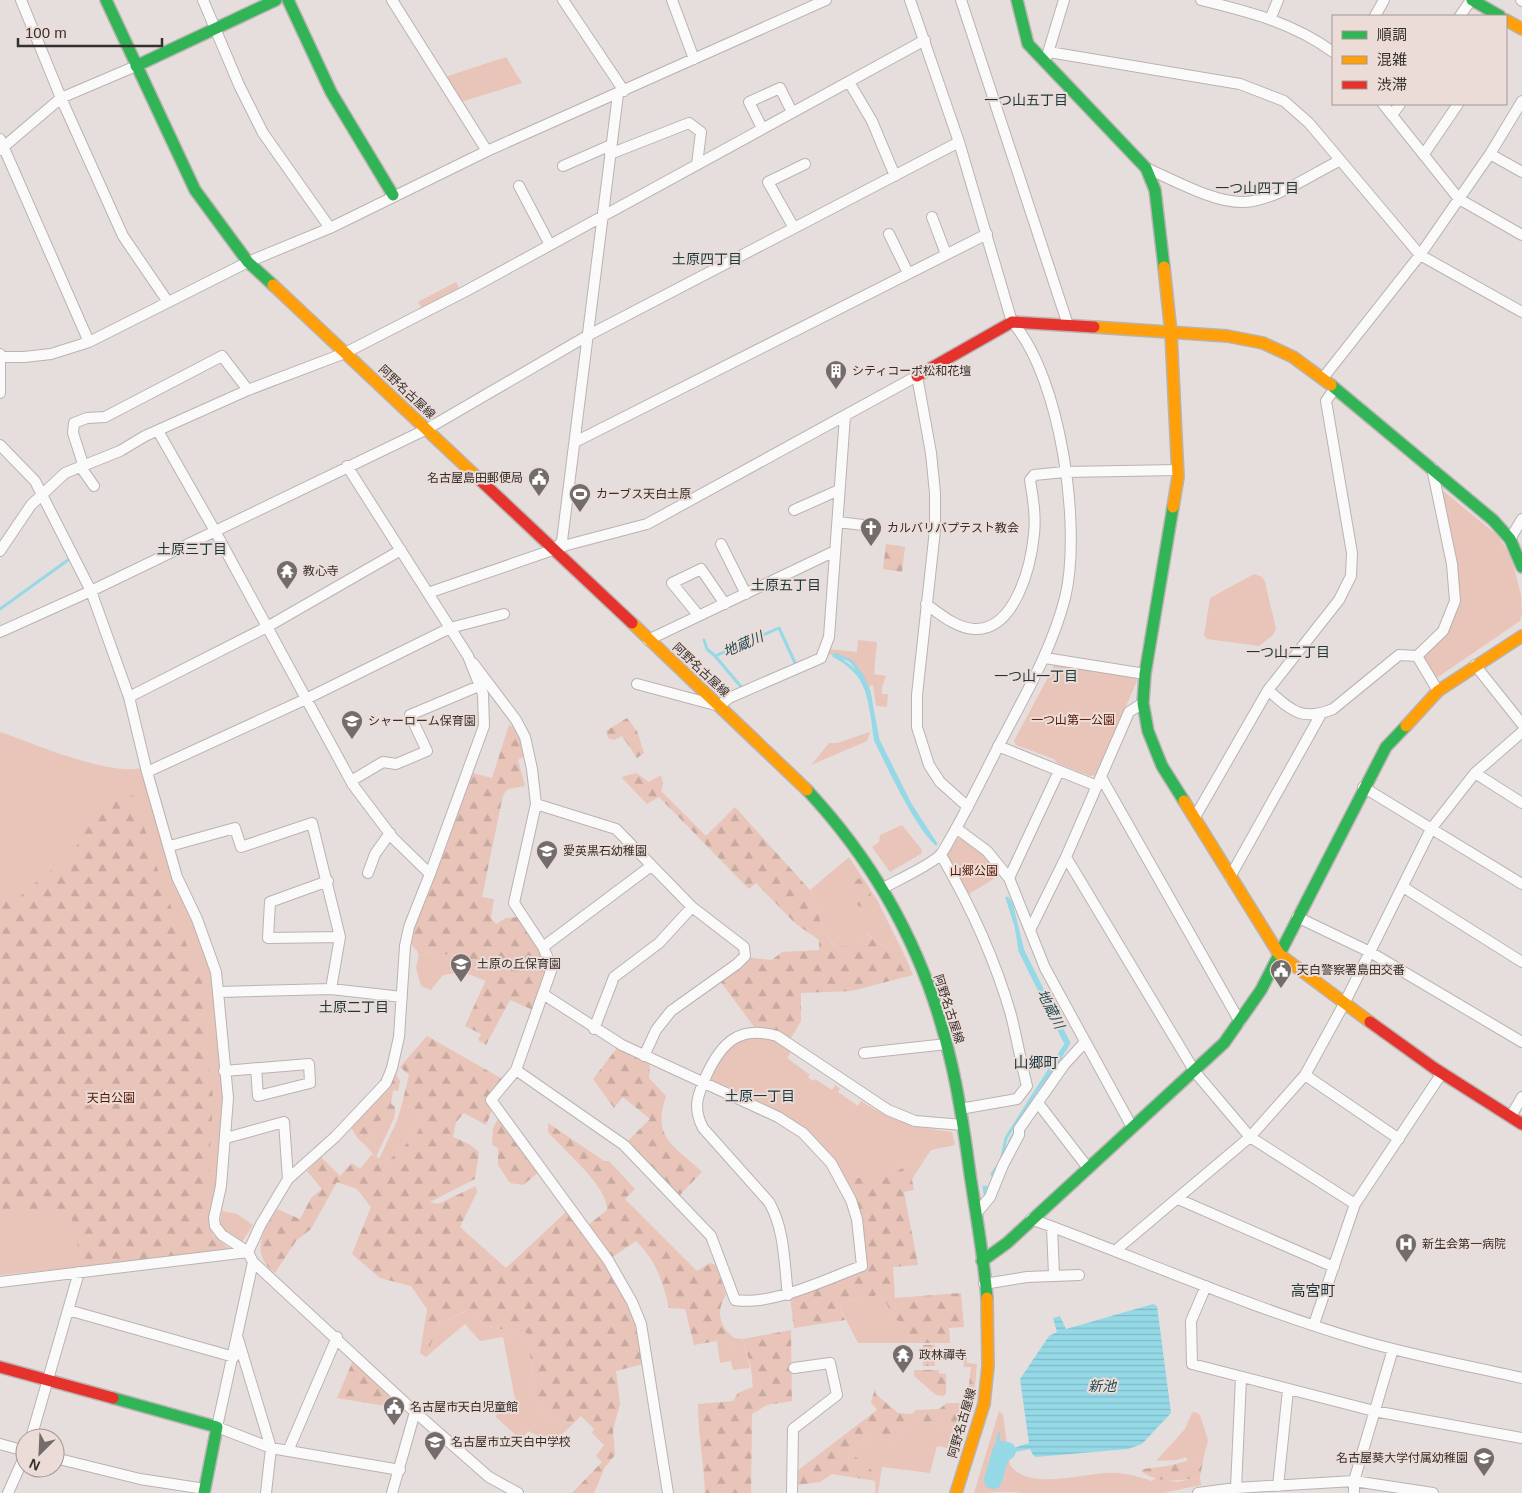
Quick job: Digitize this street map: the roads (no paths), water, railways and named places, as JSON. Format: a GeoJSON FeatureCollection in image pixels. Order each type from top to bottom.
{"type":"FeatureCollection","features":[{"type":"Feature","properties":{"kind":"street"},"geometry":{"type":"LineString","coordinates":[[21,0],[61,98],[123,236],[168,302]]}},
{"type":"Feature","properties":{"kind":"street","name":"阿野名古屋線"},"geometry":{"type":"LineString","coordinates":[[106,0],[195,190],[248,262],[427,429],[554,552],[784,766],[855,846],[899,917],[928,986],[947,1044],[963,1125],[982,1262],[989,1349],[986,1393],[956,1493]]}},
{"type":"Feature","properties":{"kind":"street"},"geometry":{"type":"LineString","coordinates":[[203,0],[239,85],[263,133],[330,228]]}},
{"type":"Feature","properties":{"kind":"street"},"geometry":{"type":"LineString","coordinates":[[89,342],[1,145],[61,98],[136,66],[276,0]]}},
{"type":"Feature","properties":{"kind":"street"},"geometry":{"type":"LineString","coordinates":[[288,0],[331,92],[393,195]]}},
{"type":"Feature","properties":{"kind":"street"},"geometry":{"type":"LineString","coordinates":[[392,0],[487,151]]}},
{"type":"Feature","properties":{"kind":"street"},"geometry":{"type":"LineString","coordinates":[[672,0],[694,59]]}},
{"type":"Feature","properties":{"kind":"street"},"geometry":{"type":"LineString","coordinates":[[0,393],[0,356],[51,354],[89,342],[248,262],[330,228],[393,195],[487,151],[621,93],[826,0]]}},
{"type":"Feature","properties":{"kind":"street"},"geometry":{"type":"LineString","coordinates":[[882,888],[941,855],[968,806],[1045,658],[1064,598],[1071,563],[1072,532],[1059,429],[1044,381],[1020,331],[1012,322],[959,142],[910,0]]}},
{"type":"Feature","properties":{"kind":"street"},"geometry":{"type":"LineString","coordinates":[[961,0],[1068,325]]}},
{"type":"Feature","properties":{"kind":"street"},"geometry":{"type":"LineString","coordinates":[[1017,0],[1028,44],[1044,64],[1146,168],[1155,190],[1171,334],[1178,470],[1144,674],[1142,703],[1148,731],[1162,766],[1279,954],[1344,1004],[1442,1073],[1522,1124]]}},
{"type":"Feature","properties":{"kind":"street"},"geometry":{"type":"LineString","coordinates":[[1044,64],[1064,0]]}},
{"type":"Feature","properties":{"kind":"street"},"geometry":{"type":"LineString","coordinates":[[1201,0],[1271,18],[1317,40],[1332,51]]}},
{"type":"Feature","properties":{"kind":"street"},"geometry":{"type":"LineString","coordinates":[[1271,18],[1278,0]]}},
{"type":"Feature","properties":{"kind":"street"},"geometry":{"type":"LineString","coordinates":[[1376,15],[1384,0]]}},
{"type":"Feature","properties":{"kind":"street"},"geometry":{"type":"LineString","coordinates":[[1461,15],[1472,0],[1498,15]]}},
{"type":"Feature","properties":{"kind":"street"},"geometry":{"type":"LineString","coordinates":[[554,552],[562,540],[602,217],[621,93],[568,1]]}},
{"type":"Feature","properties":{"kind":"street"},"geometry":{"type":"LineString","coordinates":[[0,551],[40,494],[66,473],[120,451],[158,431],[248,390],[345,353],[602,217],[925,40]]}},
{"type":"Feature","properties":{"kind":"street"},"geometry":{"type":"LineString","coordinates":[[1049,52],[1240,84],[1284,101],[1309,123],[1420,255],[1522,312]]}},
{"type":"Feature","properties":{"kind":"street"},"geometry":{"type":"LineString","coordinates":[[849,82],[872,121],[895,176]]}},
{"type":"Feature","properties":{"kind":"street"},"geometry":{"type":"LineString","coordinates":[[762,128],[749,102],[780,88],[792,112]]}},
{"type":"Feature","properties":{"kind":"street"},"geometry":{"type":"LineString","coordinates":[[1323,378],[1420,255],[1490,154],[1522,102]]}},
{"type":"Feature","properties":{"kind":"street"},"geometry":{"type":"LineString","coordinates":[[1384,105],[1459,199],[1522,235]]}},
{"type":"Feature","properties":{"kind":"street"},"geometry":{"type":"LineString","coordinates":[[1392,115],[1399,105]]}},
{"type":"Feature","properties":{"kind":"street"},"geometry":{"type":"LineString","coordinates":[[1424,154],[1457,105]]}},
{"type":"Feature","properties":{"kind":"street"},"geometry":{"type":"LineString","coordinates":[[563,166],[689,123],[701,132],[697,164]]}},
{"type":"Feature","properties":{"kind":"street"},"geometry":{"type":"LineString","coordinates":[[0,632],[91,591],[427,429],[588,336],[959,142]]}},
{"type":"Feature","properties":{"kind":"street"},"geometry":{"type":"LineString","coordinates":[[1490,154],[1522,172]]}},
{"type":"Feature","properties":{"kind":"street"},"geometry":{"type":"LineString","coordinates":[[1146,168],[1216,197],[1244,202],[1269,197],[1339,161]]}},
{"type":"Feature","properties":{"kind":"street"},"geometry":{"type":"LineString","coordinates":[[794,228],[768,182],[805,164]]}},
{"type":"Feature","properties":{"kind":"street"},"geometry":{"type":"LineString","coordinates":[[519,186],[550,245]]}},
{"type":"Feature","properties":{"kind":"street"},"geometry":{"type":"LineString","coordinates":[[932,217],[946,254]]}},
{"type":"Feature","properties":{"kind":"street"},"geometry":{"type":"LineString","coordinates":[[889,234],[908,272]]}},
{"type":"Feature","properties":{"kind":"street"},"geometry":{"type":"LineString","coordinates":[[575,442],[908,272],[987,234]]}},
{"type":"Feature","properties":{"kind":"street"},"geometry":{"type":"LineString","coordinates":[[428,593],[554,552],[567,546],[647,524],[1012,322],[1171,334],[1228,336],[1263,343],[1293,357],[1323,378],[1493,520],[1510,539],[1522,567]]}},
{"type":"Feature","properties":{"kind":"street"},"geometry":{"type":"LineString","coordinates":[[94,486],[82,465],[73,433],[74,423],[87,418],[105,417],[222,356],[248,390]]}},
{"type":"Feature","properties":{"kind":"street"},"geometry":{"type":"LineString","coordinates":[[917,376],[932,453],[935,493],[934,530],[917,695],[917,727],[929,765],[940,782],[968,806]]}},
{"type":"Feature","properties":{"kind":"street"},"geometry":{"type":"LineString","coordinates":[[1195,817],[1268,690],[1339,600],[1351,576],[1352,553],[1326,402],[1335,388]]}},
{"type":"Feature","properties":{"kind":"street"},"geometry":{"type":"LineString","coordinates":[[637,684],[719,706],[729,698],[821,658],[829,637],[845,416]]}},
{"type":"Feature","properties":{"kind":"street"},"geometry":{"type":"LineString","coordinates":[[158,431],[215,531],[351,781],[390,834],[430,874]]}},
{"type":"Feature","properties":{"kind":"street"},"geometry":{"type":"LineString","coordinates":[[0,445],[35,481],[91,591],[128,697],[177,877],[197,919],[216,972],[228,1098],[226,1138],[221,1186],[214,1218],[215,1226],[222,1235],[248,1252],[253,1262],[337,1337],[415,1412],[489,1477],[518,1493]]}},
{"type":"Feature","properties":{"kind":"street"},"geometry":{"type":"LineString","coordinates":[[347,466],[468,656],[504,702],[525,738],[532,769],[536,804],[514,903],[543,947],[552,968],[516,1070],[491,1100],[608,1260],[632,1302],[641,1324],[668,1493]]}},
{"type":"Feature","properties":{"kind":"street"},"geometry":{"type":"LineString","coordinates":[[1268,690],[1293,712],[1312,716],[1321,714],[1332,709],[1399,655],[1417,656],[1443,631],[1455,601],[1452,564],[1432,468]]}},
{"type":"Feature","properties":{"kind":"street"},"geometry":{"type":"LineString","coordinates":[[926,604],[956,625],[973,629],[989,627],[1003,618],[1013,605],[1030,563],[1034,533],[1030,480],[1034,475],[1065,472],[1178,470]]}},
{"type":"Feature","properties":{"kind":"street"},"geometry":{"type":"LineString","coordinates":[[794,510],[840,490]]}},
{"type":"Feature","properties":{"kind":"street"},"geometry":{"type":"LineString","coordinates":[[1510,539],[1522,519]]}},
{"type":"Feature","properties":{"kind":"street"},"geometry":{"type":"LineString","coordinates":[[838,522],[871,526]]}},
{"type":"Feature","properties":{"kind":"street"},"geometry":{"type":"LineString","coordinates":[[721,544],[746,594]]}},
{"type":"Feature","properties":{"kind":"street"},"geometry":{"type":"LineString","coordinates":[[128,697],[267,627],[400,550]]}},
{"type":"Feature","properties":{"kind":"street"},"geometry":{"type":"LineString","coordinates":[[648,640],[835,551]]}},
{"type":"Feature","properties":{"kind":"street"},"geometry":{"type":"LineString","coordinates":[[698,616],[672,583],[701,569],[725,604]]}},
{"type":"Feature","properties":{"kind":"street"},"geometry":{"type":"LineString","coordinates":[[147,772],[450,628],[504,614]]}},
{"type":"Feature","properties":{"kind":"street"},"geometry":{"type":"LineString","coordinates":[[982,1262],[1195,1072],[1224,1043],[1261,990],[1363,787],[1386,747],[1438,691],[1522,636]]}},
{"type":"Feature","properties":{"kind":"street"},"geometry":{"type":"LineString","coordinates":[[248,1252],[261,1224],[288,1179],[335,1137],[386,1083],[392,1068],[399,1037],[404,946],[409,927],[484,726],[483,694],[468,656]]}},
{"type":"Feature","properties":{"kind":"street"},"geometry":{"type":"LineString","coordinates":[[1417,656],[1438,691]]}},
{"type":"Feature","properties":{"kind":"street"},"geometry":{"type":"LineString","coordinates":[[1045,658],[1144,674]]}},
{"type":"Feature","properties":{"kind":"street"},"geometry":{"type":"LineString","coordinates":[[1475,666],[1522,724]]}},
{"type":"Feature","properties":{"kind":"street"},"geometry":{"type":"LineString","coordinates":[[351,781],[383,762],[396,764],[427,751],[410,715],[479,686]]}},
{"type":"Feature","properties":{"kind":"street"},"geometry":{"type":"LineString","coordinates":[[1030,928],[1066,857],[1129,712],[1142,703]]}},
{"type":"Feature","properties":{"kind":"street"},"geometry":{"type":"LineString","coordinates":[[1230,877],[1321,714]]}},
{"type":"Feature","properties":{"kind":"street"},"geometry":{"type":"LineString","coordinates":[[1116,1250],[1250,1137],[1305,1075],[1344,1004],[1432,829],[1475,773],[1522,732]]}},
{"type":"Feature","properties":{"kind":"street"},"geometry":{"type":"LineString","coordinates":[[998,746],[1059,771],[1099,781],[1240,1022]]}},
{"type":"Feature","properties":{"kind":"street"},"geometry":{"type":"LineString","coordinates":[[1009,878],[1059,771]]}},
{"type":"Feature","properties":{"kind":"street"},"geometry":{"type":"LineString","coordinates":[[1475,773],[1522,803]]}},
{"type":"Feature","properties":{"kind":"street"},"geometry":{"type":"LineString","coordinates":[[1363,787],[1522,884]]}},
{"type":"Feature","properties":{"kind":"street"},"geometry":{"type":"LineString","coordinates":[[536,804],[616,829],[692,907],[744,947],[746,956],[671,1011],[656,1030],[644,1056]]}},
{"type":"Feature","properties":{"kind":"street"},"geometry":{"type":"LineString","coordinates":[[170,846],[235,828],[241,847],[312,823],[328,881],[340,937],[331,989]]}},
{"type":"Feature","properties":{"kind":"street"},"geometry":{"type":"LineString","coordinates":[[956,828],[987,851],[1009,878],[1045,968],[1132,1127]]}},
{"type":"Feature","properties":{"kind":"street"},"geometry":{"type":"LineString","coordinates":[[368,873],[375,854],[390,834]]}},
{"type":"Feature","properties":{"kind":"street"},"geometry":{"type":"LineString","coordinates":[[941,855],[964,894],[996,969],[1011,1015],[1026,1086],[1017,1099],[960,1109]]}},
{"type":"Feature","properties":{"kind":"street"},"geometry":{"type":"LineString","coordinates":[[1066,857],[1195,1072],[1250,1137],[1355,1204]]}},
{"type":"Feature","properties":{"kind":"street"},"geometry":{"type":"LineString","coordinates":[[543,947],[651,866]]}},
{"type":"Feature","properties":{"kind":"street"},"geometry":{"type":"LineString","coordinates":[[328,881],[270,902],[268,938],[340,937]]}},
{"type":"Feature","properties":{"kind":"street"},"geometry":{"type":"LineString","coordinates":[[1403,887],[1522,962]]}},
{"type":"Feature","properties":{"kind":"street"},"geometry":{"type":"LineString","coordinates":[[594,1029],[614,976],[659,943],[692,907]]}},
{"type":"Feature","properties":{"kind":"street"},"geometry":{"type":"LineString","coordinates":[[1297,917],[1370,952],[1522,1042]]}},
{"type":"Feature","properties":{"kind":"street"},"geometry":{"type":"LineString","coordinates":[[218,992],[331,989],[402,997]]}},
{"type":"Feature","properties":{"kind":"street"},"geometry":{"type":"LineString","coordinates":[[516,1070],[624,1145],[711,1236],[734,1300],[742,1302],[788,1295],[862,1266],[857,1219],[851,1200],[831,1163],[802,1133],[778,1117],[644,1056],[594,1029],[543,994]]}},
{"type":"Feature","properties":{"kind":"street"},"geometry":{"type":"LineString","coordinates":[[788,1295],[781,1229],[775,1212],[769,1202],[703,1128],[697,1117],[696,1105],[703,1082],[718,1052],[733,1039],[753,1033],[770,1034],[785,1040],[888,1110],[915,1121],[963,1125]]}},
{"type":"Feature","properties":{"kind":"street"},"geometry":{"type":"LineString","coordinates":[[976,1214],[990,1197],[1003,1165],[1019,1135],[1019,1129],[1064,1065],[1085,1042]]}},
{"type":"Feature","properties":{"kind":"street"},"geometry":{"type":"LineString","coordinates":[[864,1053],[947,1044]]}},
{"type":"Feature","properties":{"kind":"street"},"geometry":{"type":"LineString","coordinates":[[224,1071],[256,1068],[309,1064],[310,1083],[258,1096],[256,1068]]}},
{"type":"Feature","properties":{"kind":"street"},"geometry":{"type":"LineString","coordinates":[[1314,1324],[1355,1204],[1400,1139],[1442,1073]]}},
{"type":"Feature","properties":{"kind":"street"},"geometry":{"type":"LineString","coordinates":[[1305,1075],[1400,1139]]}},
{"type":"Feature","properties":{"kind":"street"},"geometry":{"type":"LineString","coordinates":[[1511,1116],[1522,1098]]}},
{"type":"Feature","properties":{"kind":"street"},"geometry":{"type":"LineString","coordinates":[[1038,1103],[1088,1168]]}},
{"type":"Feature","properties":{"kind":"street"},"geometry":{"type":"LineString","coordinates":[[226,1138],[284,1122],[288,1179]]}},
{"type":"Feature","properties":{"kind":"street"},"geometry":{"type":"LineString","coordinates":[[1178,1199],[1334,1268]]}},
{"type":"Feature","properties":{"kind":"street"},"geometry":{"type":"LineString","coordinates":[[1031,1220],[1116,1250],[1206,1286],[1314,1324],[1393,1349],[1522,1378]]}},
{"type":"Feature","properties":{"kind":"street"},"geometry":{"type":"LineString","coordinates":[[1052,1227],[1054,1275]]}},
{"type":"Feature","properties":{"kind":"street"},"geometry":{"type":"LineString","coordinates":[[0,1282],[248,1252]]}},
{"type":"Feature","properties":{"kind":"street"},"geometry":{"type":"LineString","coordinates":[[65,1460],[140,1479],[205,1491],[253,1262]]}},
{"type":"Feature","properties":{"kind":"street"},"geometry":{"type":"LineString","coordinates":[[34,1428],[79,1272]]}},
{"type":"Feature","properties":{"kind":"street"},"geometry":{"type":"LineString","coordinates":[[984,1284],[1054,1275],[1079,1275]]}},
{"type":"Feature","properties":{"kind":"street"},"geometry":{"type":"LineString","coordinates":[[1206,1286],[1191,1321],[1192,1364],[1374,1411],[1522,1438]]}},
{"type":"Feature","properties":{"kind":"street"},"geometry":{"type":"LineString","coordinates":[[68,1310],[234,1357]]}},
{"type":"Feature","properties":{"kind":"street"},"geometry":{"type":"LineString","coordinates":[[288,1451],[337,1337]]}},
{"type":"Feature","properties":{"kind":"street"},"geometry":{"type":"LineString","coordinates":[[238,1339],[271,1448],[266,1493]]}},
{"type":"Feature","properties":{"kind":"street"},"geometry":{"type":"LineString","coordinates":[[1354,1493],[1354,1481],[1393,1349]]}},
{"type":"Feature","properties":{"kind":"street"},"geometry":{"type":"LineString","coordinates":[[792,1493],[793,1429],[836,1395],[830,1363],[794,1368]]}},
{"type":"Feature","properties":{"kind":"street"},"geometry":{"type":"LineString","coordinates":[[0,1367],[217,1428],[271,1448],[400,1470]]}},
{"type":"Feature","properties":{"kind":"street"},"geometry":{"type":"LineString","coordinates":[[1236,1488],[1241,1378]]}},
{"type":"Feature","properties":{"kind":"street"},"geometry":{"type":"LineString","coordinates":[[1278,1486],[1288,1390]]}},
{"type":"Feature","properties":{"kind":"street"},"geometry":{"type":"LineString","coordinates":[[392,1493],[415,1412]]}},
{"type":"Feature","properties":{"kind":"street"},"geometry":{"type":"LineString","coordinates":[[0,1444],[15,1449]]}},
{"type":"Feature","properties":{"kind":"street"},"geometry":{"type":"LineString","coordinates":[[8,1493],[15,1477]]}},
{"type":"Feature","properties":{"kind":"street"},"geometry":{"type":"LineString","coordinates":[[1199,1493],[1236,1488],[1354,1481],[1433,1493]]}},
{"type":"Feature","properties":{"kind":"water","name":"新池"},"geometry":{"type":"Polygon","coordinates":[[[1153,1304],[1157,1306],[1171,1413],[1142,1444],[1128,1449],[1036,1457],[1030,1449],[1015,1452],[1014,1448],[1029,1443],[1020,1379],[1049,1336],[1057,1332],[1053,1318],[1060,1316],[1066,1329],[1153,1304]]]}},
{"type":"Feature","properties":{"kind":"waterway"},"geometry":{"type":"LineString","coordinates":[[0,609],[68,560]]}},
{"type":"Feature","properties":{"kind":"waterway","name":"地蔵川"},"geometry":{"type":"LineString","coordinates":[[704,640],[707,649],[715,656],[779,628],[796,665]]}},
{"type":"Feature","properties":{"kind":"waterway","name":"地蔵川"},"geometry":{"type":"LineString","coordinates":[[835,654],[851,661],[861,674],[869,691],[878,740],[910,804],[936,844],[911,810],[876,741],[867,691],[859,675],[834,656],[835,654]]}},
{"type":"Feature","properties":{"kind":"waterway"},"geometry":{"type":"LineString","coordinates":[[715,656],[743,689]]}},
{"type":"Feature","properties":{"kind":"waterway","name":"地蔵川"},"geometry":{"type":"LineString","coordinates":[[1007,898],[1011,903],[1023,951],[1069,1043],[1011,1139],[991,1191],[986,1199],[984,1187],[989,1188],[995,1178],[992,1174],[1001,1161],[1006,1138],[1066,1044],[1020,951],[1016,926],[1007,898]]}},
{"type":"Feature","properties":{"kind":"waterway","name":"地蔵川"},"geometry":{"type":"LineString","coordinates":[[995,1457],[999,1434]]}},
{"type":"Feature","properties":{"kind":"waterway"},"geometry":{"type":"LineString","coordinates":[[993,1480],[1002,1450],[1007,1451]]}},
{"type":"Feature","properties":{"kind":"place","name":"シティコーポ松和花壇"},"geometry":{"type":"Point","coordinates":[836,390]}},
{"type":"Feature","properties":{"kind":"place","name":"名古屋島田郵便局"},"geometry":{"type":"Point","coordinates":[539,497]}},
{"type":"Feature","properties":{"kind":"place","name":"カーブス天白土原"},"geometry":{"type":"Point","coordinates":[580,513]}},
{"type":"Feature","properties":{"kind":"place","name":"カルバリバプテスト教会"},"geometry":{"type":"Point","coordinates":[871,547]}},
{"type":"Feature","properties":{"kind":"place","name":"教心寺"},"geometry":{"type":"Point","coordinates":[287,590]}},
{"type":"Feature","properties":{"kind":"place","name":"シャーローム保育園"},"geometry":{"type":"Point","coordinates":[352,740]}},
{"type":"Feature","properties":{"kind":"place","name":"愛英黒石幼稚園"},"geometry":{"type":"Point","coordinates":[547,870]}},
{"type":"Feature","properties":{"kind":"place","name":"土原の丘保育園"},"geometry":{"type":"Point","coordinates":[461,983]}},
{"type":"Feature","properties":{"kind":"place","name":"天白警察署島田交番"},"geometry":{"type":"Point","coordinates":[1281,989]}},
{"type":"Feature","properties":{"kind":"place","name":"新生会第一病院"},"geometry":{"type":"Point","coordinates":[1406,1263]}},
{"type":"Feature","properties":{"kind":"place","name":"政林禪寺"},"geometry":{"type":"Point","coordinates":[903,1374]}},
{"type":"Feature","properties":{"kind":"place","name":"名古屋市天白児童館"},"geometry":{"type":"Point","coordinates":[394,1426]}},
{"type":"Feature","properties":{"kind":"place","name":"名古屋市立天白中学校"},"geometry":{"type":"Point","coordinates":[435,1461]}},
{"type":"Feature","properties":{"kind":"place","name":"名古屋葵大学付属幼稚園"},"geometry":{"type":"Point","coordinates":[1484,1477]}},
{"type":"Feature","properties":{"kind":"district","name":"一つ山五丁目"},"geometry":{"type":"Point","coordinates":[1026,100]}},
{"type":"Feature","properties":{"kind":"district","name":"一つ山四丁目"},"geometry":{"type":"Point","coordinates":[1257,188]}},
{"type":"Feature","properties":{"kind":"district","name":"土原四丁目"},"geometry":{"type":"Point","coordinates":[707,259]}},
{"type":"Feature","properties":{"kind":"district","name":"土原三丁目"},"geometry":{"type":"Point","coordinates":[192,549]}},
{"type":"Feature","properties":{"kind":"district","name":"土原五丁目"},"geometry":{"type":"Point","coordinates":[786,585]}},
{"type":"Feature","properties":{"kind":"district","name":"一つ山二丁目"},"geometry":{"type":"Point","coordinates":[1288,652]}},
{"type":"Feature","properties":{"kind":"district","name":"一つ山一丁目"},"geometry":{"type":"Point","coordinates":[1036,676]}},
{"type":"Feature","properties":{"kind":"district","name":"土原二丁目"},"geometry":{"type":"Point","coordinates":[354,1007]}},
{"type":"Feature","properties":{"kind":"district","name":"山郷町"},"geometry":{"type":"Point","coordinates":[1036,1062]}},
{"type":"Feature","properties":{"kind":"district","name":"土原一丁目"},"geometry":{"type":"Point","coordinates":[760,1096]}},
{"type":"Feature","properties":{"kind":"district","name":"高宮町"},"geometry":{"type":"Point","coordinates":[1313,1290]}},
{"type":"Feature","properties":{"kind":"park label","name":"一つ山第一公園"},"geometry":{"type":"Point","coordinates":[1073,720]}},
{"type":"Feature","properties":{"kind":"park label","name":"山郷公園"},"geometry":{"type":"Point","coordinates":[974,871]}},
{"type":"Feature","properties":{"kind":"park label","name":"天白公園"},"geometry":{"type":"Point","coordinates":[111,1098]}}]}
